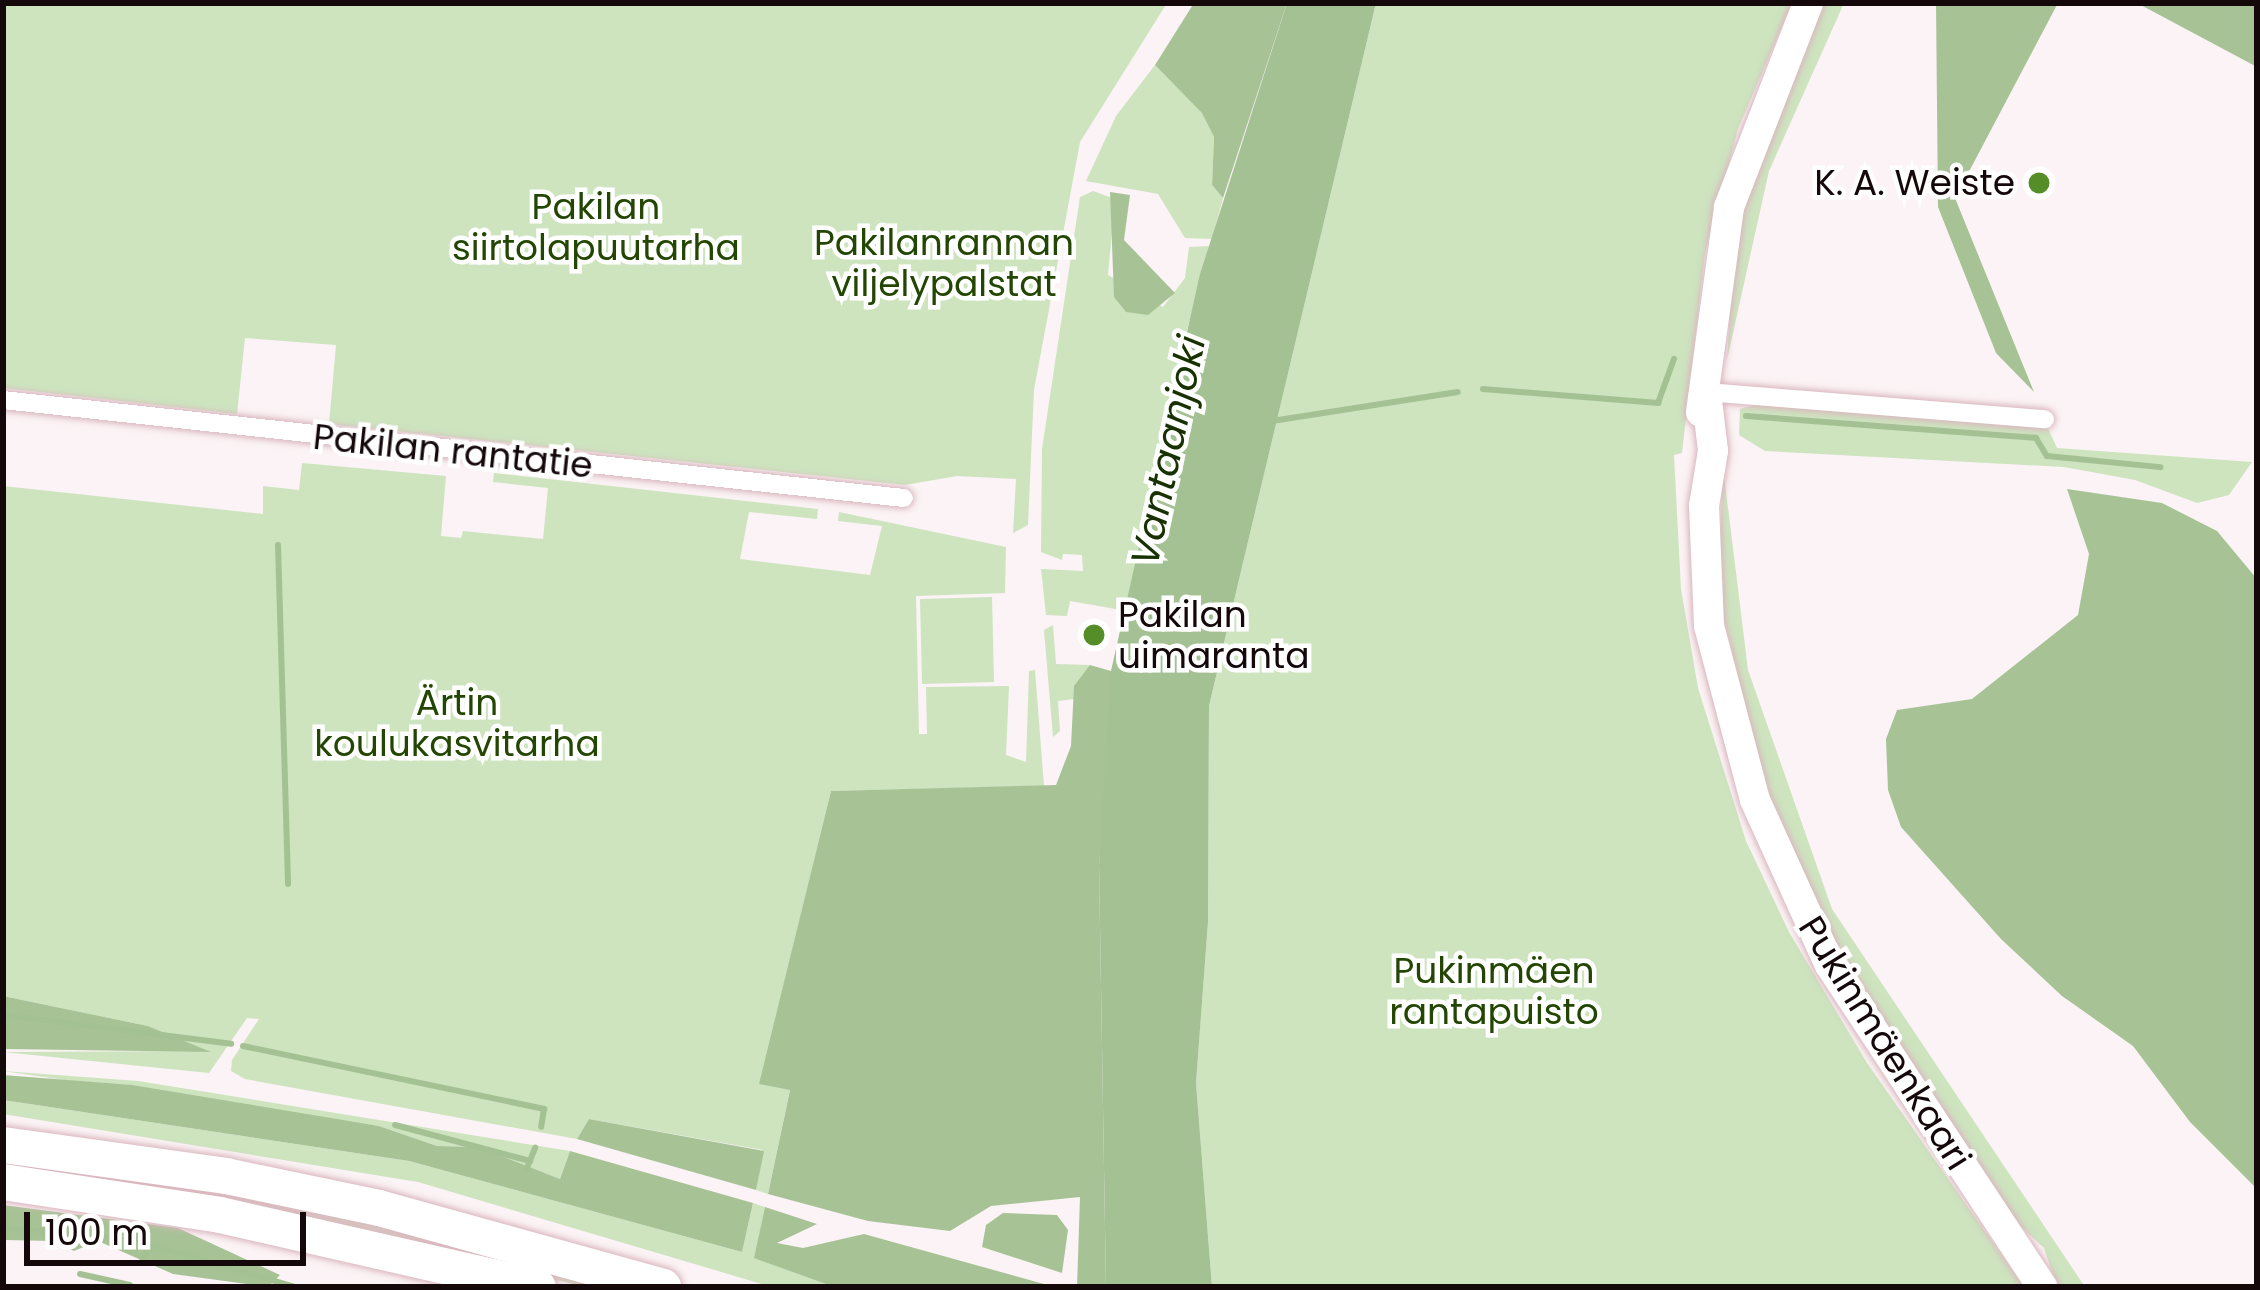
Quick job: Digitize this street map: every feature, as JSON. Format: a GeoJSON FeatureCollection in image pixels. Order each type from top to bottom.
{"type":"FeatureCollection","features":[{"type":"Feature","properties":{"kind":"highway"},"geometry":{"type":"LineString","coordinates":[[3,1145],[226,1176],[380,1208],[663,1287]]}},
{"type":"Feature","properties":{"kind":"highway"},"geometry":{"type":"LineString","coordinates":[[3,1181],[220,1214],[538,1287]]}},
{"type":"Feature","properties":{"kind":"main road","name":"Pukinmäenkaari"},"geometry":{"type":"LineString","coordinates":[[1808,3],[1729,207],[1706,392],[1693,451],[1703,506],[1709,626],[1723,693],[1777,855],[1865,1023],[2042,1287]]}},
{"type":"Feature","properties":{"kind":"street"},"geometry":{"type":"LineString","coordinates":[[1706,392],[2044,419]]}},
{"type":"Feature","properties":{"kind":"street","name":"Pakilan rantatie"},"geometry":{"type":"LineString","coordinates":[[3,400],[904,497]]}},
{"type":"Feature","properties":{"kind":"green space","name":"Pakilan siirtolapuutarha"},"geometry":{"type":"Polygon","coordinates":[[[3,3],[1167,3],[1080,142],[1034,390],[1028,525],[1013,533],[1016,479],[957,476],[905,485],[329,424],[336,345],[245,338],[237,414],[3,388],[3,3]]]}},
{"type":"Feature","properties":{"kind":"green space","name":"Pukinmäen rantapuisto"},"geometry":{"type":"Polygon","coordinates":[[[1376,3],[1792,3],[1738,129],[1705,253],[1682,453],[1674,455],[1681,589],[1698,688],[1746,841],[1789,932],[1867,1063],[2024,1287],[1212,1287],[1196,1083],[1208,922],[1209,706],[1376,3]]]}},
{"type":"Feature","properties":{"kind":"green space"},"geometry":{"type":"Polygon","coordinates":[[[1823,3],[1844,3],[1769,171],[1727,360],[1734,242],[1749,183],[1823,3]]]}},
{"type":"Feature","properties":{"kind":"green space"},"geometry":{"type":"Polygon","coordinates":[[[1155,65],[1202,112],[1214,137],[1212,185],[1223,198],[1212,239],[1185,238],[1158,194],[1086,181],[1116,116],[1155,65]]]}},
{"type":"Feature","properties":{"kind":"green space"},"geometry":{"type":"Polygon","coordinates":[[[1093,191],[1115,199],[1108,275],[1163,307],[1185,278],[1189,247],[1209,246],[1167,406],[1127,611],[1070,601],[1067,616],[1046,615],[1041,569],[1083,571],[1082,555],[1063,554],[1062,560],[1041,552],[1042,449],[1080,197],[1093,191]]]}},
{"type":"Feature","properties":{"kind":"green space"},"geometry":{"type":"Polygon","coordinates":[[[1759,404],[2048,428],[2057,448],[2252,462],[2229,495],[2197,503],[2135,480],[2064,467],[1765,451],[1739,435],[1740,409],[1759,404]]]}},
{"type":"Feature","properties":{"kind":"green space","name":"Ärtin koulukasvitarha"},"geometry":{"type":"Polygon","coordinates":[[[302,463],[446,476],[441,536],[461,538],[463,531],[543,539],[548,488],[493,482],[494,473],[818,509],[817,519],[749,512],[740,559],[870,575],[882,526],[838,521],[839,512],[1006,547],[1005,593],[916,596],[919,734],[927,734],[926,687],[1009,686],[1006,755],[1026,762],[1029,671],[1035,670],[1044,786],[831,791],[760,1083],[790,1089],[768,1194],[756,1190],[763,1150],[589,1119],[577,1139],[245,1079],[231,1071],[232,1060],[259,1019],[247,1018],[209,1073],[3,1052],[207,1051],[148,1026],[3,996],[3,486],[263,514],[263,486],[299,490],[302,463]]]}},
{"type":"Feature","properties":{"kind":"green space"},"geometry":{"type":"Polygon","coordinates":[[[1723,467],[1748,670],[1832,909],[2085,1287],[2057,1287],[2044,1248],[2019,1225],[1829,937],[1771,807],[1718,596],[1723,467]]]}},
{"type":"Feature","properties":{"kind":"green space"},"geometry":{"type":"Polygon","coordinates":[[[992,597],[994,682],[922,684],[920,599],[992,597]]]}},
{"type":"Feature","properties":{"kind":"green space"},"geometry":{"type":"Polygon","coordinates":[[[1053,625],[1056,664],[1090,665],[1074,699],[1058,701],[1060,731],[1053,737],[1044,630],[1053,625]]]}},
{"type":"Feature","properties":{"kind":"green space"},"geometry":{"type":"Polygon","coordinates":[[[3,1071],[138,1081],[570,1151],[560,1179],[479,1147],[437,1146],[379,1126],[3,1071]]]}},
{"type":"Feature","properties":{"kind":"green space"},"geometry":{"type":"Polygon","coordinates":[[[3,1100],[409,1161],[742,1252],[753,1203],[765,1207],[755,1258],[834,1287],[772,1287],[418,1182],[3,1114],[3,1100]]]}},
{"type":"Feature","properties":{"kind":"green space"},"geometry":{"type":"Polygon","coordinates":[[[3,1158],[376,1221],[621,1287],[586,1287],[222,1200],[3,1167],[3,1158]]]}},
{"type":"Feature","properties":{"kind":"shaded area"},"geometry":{"type":"Polygon","coordinates":[[[1194,3],[1287,3],[1223,198],[1212,185],[1214,137],[1202,113],[1155,65],[1194,3]]]}},
{"type":"Feature","properties":{"kind":"shaded area"},"geometry":{"type":"Polygon","coordinates":[[[1936,3],[2058,3],[1955,198],[2034,392],[1996,353],[1938,207],[1936,3]]]}},
{"type":"Feature","properties":{"kind":"shaded area"},"geometry":{"type":"Polygon","coordinates":[[[2137,3],[2257,3],[2257,67],[2137,3]]]}},
{"type":"Feature","properties":{"kind":"shaded area"},"geometry":{"type":"Polygon","coordinates":[[[1110,192],[1130,195],[1124,240],[1175,293],[1148,315],[1126,312],[1114,297],[1110,192]]]}},
{"type":"Feature","properties":{"kind":"shaded area"},"geometry":{"type":"Polygon","coordinates":[[[2067,489],[2162,503],[2217,531],[2257,579],[2257,1189],[2190,1122],[2133,1046],[2062,996],[2001,939],[1901,827],[1888,790],[1886,739],[1897,710],[1972,699],[2078,615],[2089,554],[2067,489]]]}},
{"type":"Feature","properties":{"kind":"shaded area"},"geometry":{"type":"Polygon","coordinates":[[[1090,665],[1111,671],[1113,717],[1099,865],[1106,1287],[1077,1287],[1080,1197],[991,1206],[950,1231],[868,1221],[768,1194],[790,1090],[759,1084],[831,791],[1056,785],[1071,746],[1074,686],[1090,665]]]}},
{"type":"Feature","properties":{"kind":"shaded area"},"geometry":{"type":"Polygon","coordinates":[[[3,996],[148,1026],[211,1052],[3,1049],[3,996]]]}},
{"type":"Feature","properties":{"kind":"shaded area"},"geometry":{"type":"Polygon","coordinates":[[[3,1075],[132,1085],[379,1126],[437,1146],[479,1147],[560,1179],[570,1151],[753,1203],[742,1252],[409,1161],[3,1100],[3,1075]]]}},
{"type":"Feature","properties":{"kind":"shaded area"},"geometry":{"type":"Polygon","coordinates":[[[589,1119],[764,1151],[756,1190],[577,1139],[589,1119]]]}},
{"type":"Feature","properties":{"kind":"shaded area"},"geometry":{"type":"Polygon","coordinates":[[[3,1205],[178,1228],[280,1275],[268,1287],[173,1274],[98,1241],[74,1251],[54,1241],[3,1240],[3,1205]]]}},
{"type":"Feature","properties":{"kind":"shaded area"},"geometry":{"type":"Polygon","coordinates":[[[765,1207],[817,1224],[777,1243],[803,1248],[864,1234],[1055,1287],[834,1287],[754,1258],[765,1207]]]}},
{"type":"Feature","properties":{"kind":"shaded area"},"geometry":{"type":"Polygon","coordinates":[[[1003,1213],[1057,1215],[1068,1230],[1062,1273],[982,1247],[986,1225],[1003,1213]]]}},
{"type":"Feature","properties":{"kind":"water","name":"Vantaanjoki"},"geometry":{"type":"Polygon","coordinates":[[[1287,3],[1376,3],[1209,706],[1208,922],[1196,1083],[1212,1287],[1106,1287],[1099,865],[1111,671],[1200,274],[1287,3]]]}},
{"type":"Feature","properties":{"kind":"waterway"},"geometry":{"type":"LineString","coordinates":[[1483,389],[1658,403],[1674,359]]}},
{"type":"Feature","properties":{"kind":"waterway"},"geometry":{"type":"LineString","coordinates":[[1272,421],[1458,392]]}},
{"type":"Feature","properties":{"kind":"waterway"},"geometry":{"type":"LineString","coordinates":[[1746,416],[2036,438],[2047,456],[2160,467]]}},
{"type":"Feature","properties":{"kind":"waterway"},"geometry":{"type":"LineString","coordinates":[[278,545],[288,884]]}},
{"type":"Feature","properties":{"kind":"waterway"},"geometry":{"type":"LineString","coordinates":[[3,1015],[231,1044]]}},
{"type":"Feature","properties":{"kind":"waterway"},"geometry":{"type":"LineString","coordinates":[[243,1046],[544,1109],[541,1127]]}},
{"type":"Feature","properties":{"kind":"waterway"},"geometry":{"type":"LineString","coordinates":[[395,1125],[530,1161]]}},
{"type":"Feature","properties":{"kind":"waterway"},"geometry":{"type":"LineString","coordinates":[[527,1168],[535,1148]]}},
{"type":"Feature","properties":{"kind":"waterway"},"geometry":{"type":"LineString","coordinates":[[3,1228],[137,1241],[295,1287]]}},
{"type":"Feature","properties":{"kind":"waterway"},"geometry":{"type":"LineString","coordinates":[[141,1263],[151,1245]]}},
{"type":"Feature","properties":{"kind":"waterway"},"geometry":{"type":"LineString","coordinates":[[80,1274],[130,1285]]}},
{"type":"Feature","properties":{"kind":"place","name":"K. A. Weiste"},"geometry":{"type":"Point","coordinates":[2039,183]}},
{"type":"Feature","properties":{"kind":"place","name":"Pakilan uimaranta"},"geometry":{"type":"Point","coordinates":[1094,635]}},
{"type":"Feature","properties":{"kind":"park label","name":"Pakilanrannan viljelypalstat"},"geometry":{"type":"Point","coordinates":[944,262]}}]}
